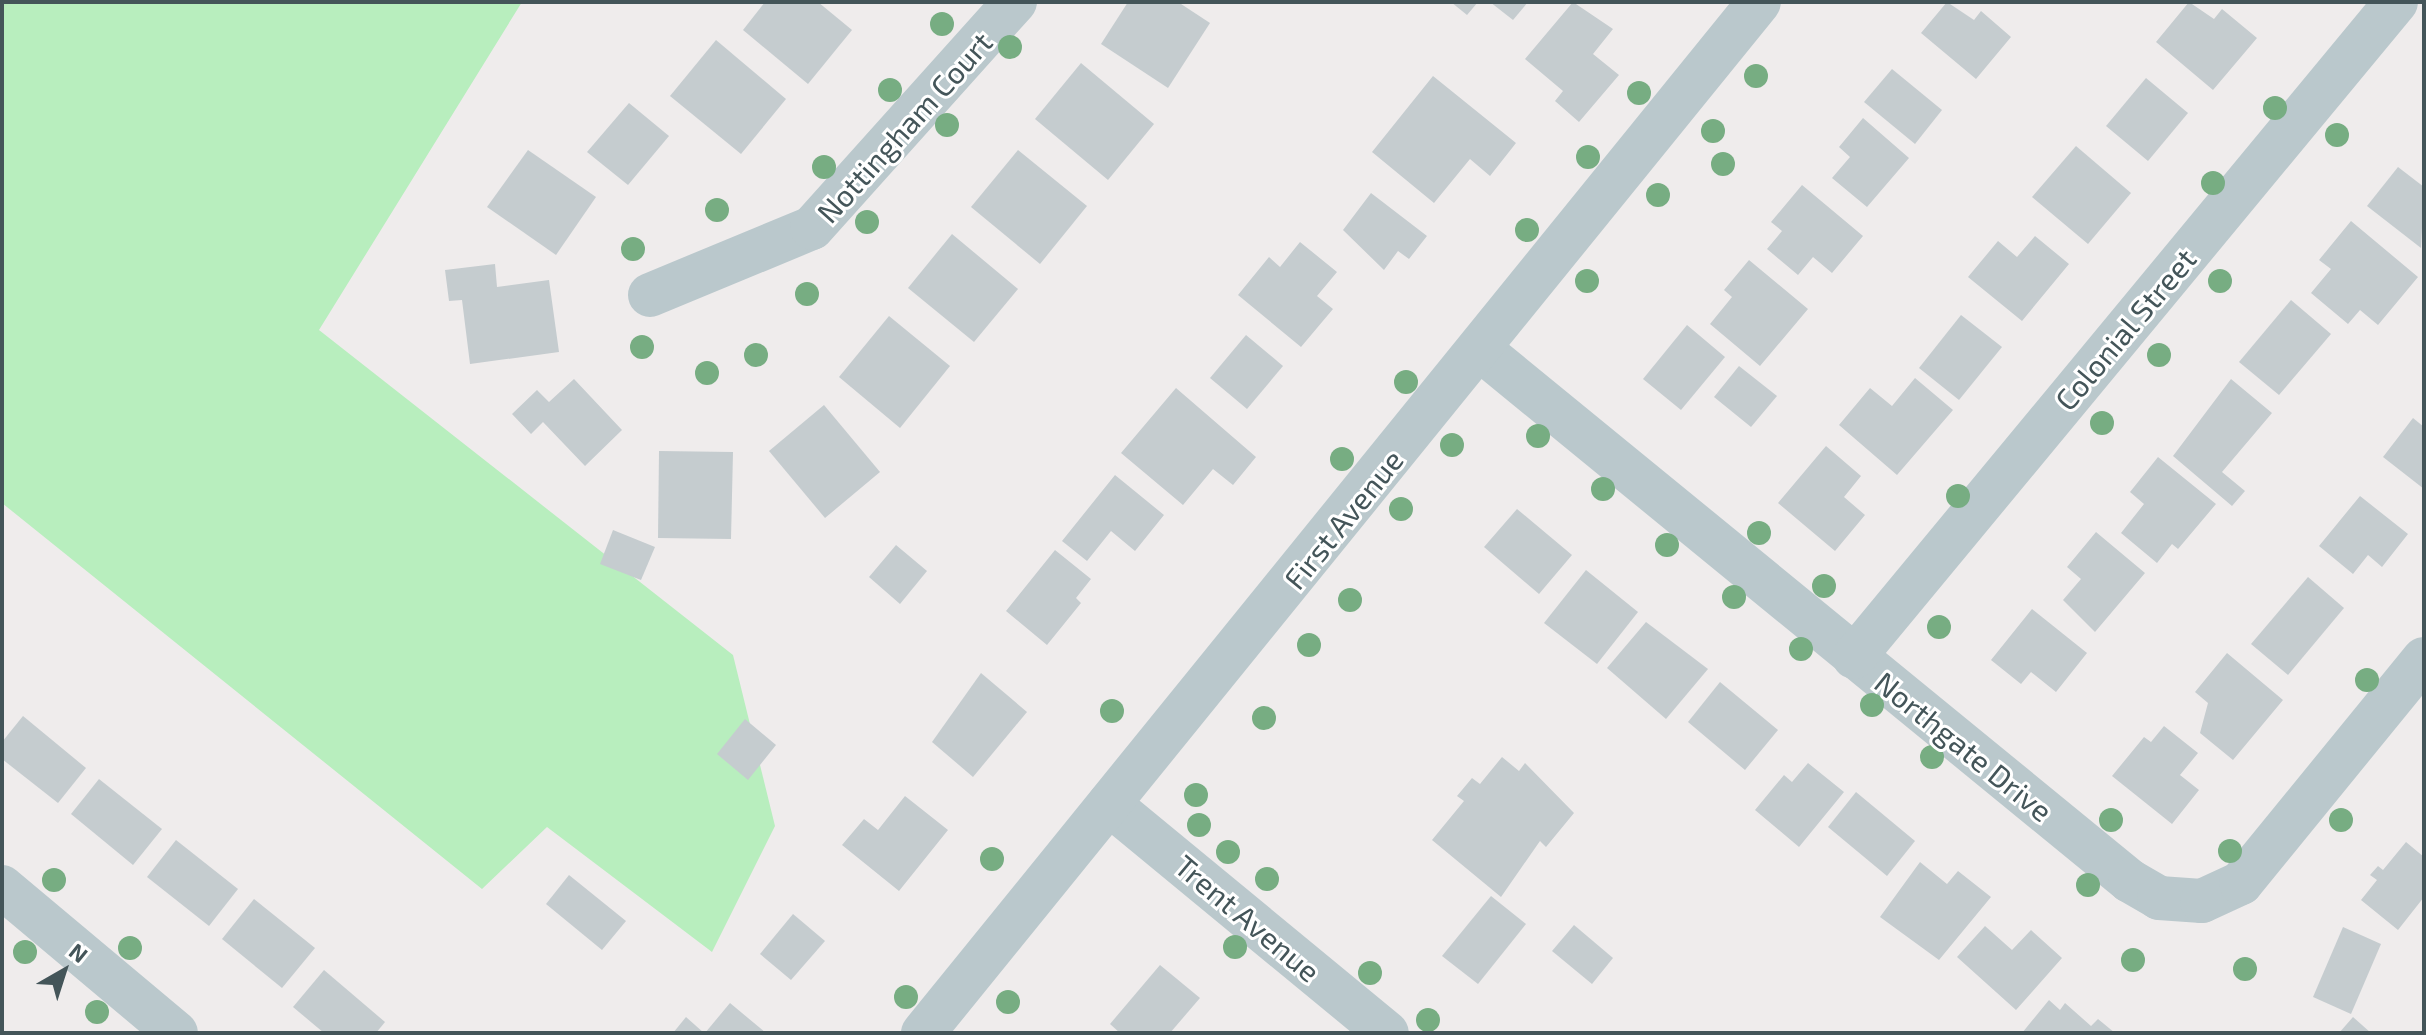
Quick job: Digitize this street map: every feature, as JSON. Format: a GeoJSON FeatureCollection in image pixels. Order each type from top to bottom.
{"type":"FeatureCollection","features":[{"type":"Feature","properties":{"kind":"street","name":"Nottingham Court"},"geometry":{"type":"LineString","coordinates":[[650,295],[812,228],[1015,2]]}},
{"type":"Feature","properties":{"kind":"street","name":"Colonial Street"},"geometry":{"type":"LineString","coordinates":[[1854,657],[2396,2]]}},
{"type":"Feature","properties":{"kind":"street","name":"First Avenue"},"geometry":{"type":"LineString","coordinates":[[923,1033],[1482,351],[1756,3]]}},
{"type":"Feature","properties":{"kind":"street","name":"Northgate Drive"},"geometry":{"type":"LineString","coordinates":[[1482,351],[2130,881],[2159,898],[2187,903],[2229,892],[2251,873],[2424,659]]}},
{"type":"Feature","properties":{"kind":"street","name":"Trent Avenue"},"geometry":{"type":"LineString","coordinates":[[1109,804],[1387,1033]]}},
{"type":"Feature","properties":{"kind":"street"},"geometry":{"type":"LineString","coordinates":[[2,887],[176,1033]]}},
{"type":"Feature","properties":{"kind":"green space"},"geometry":{"type":"Polygon","coordinates":[[[2,2],[522,2],[319,330],[733,655],[775,826],[712,952],[547,827],[482,889],[2,503],[2,2]]]}},
{"type":"Feature","properties":{"kind":"building"},"geometry":{"type":"Polygon","coordinates":[[[765,2],[818,2],[852,30],[808,84],[743,30],[765,2]]]}},
{"type":"Feature","properties":{"kind":"building"},"geometry":{"type":"Polygon","coordinates":[[[1128,2],[1178,2],[1210,23],[1168,88],[1101,44],[1128,2]]]}},
{"type":"Feature","properties":{"kind":"building"},"geometry":{"type":"Polygon","coordinates":[[[1451,2],[1478,2],[1467,15],[1451,2]]]}},
{"type":"Feature","properties":{"kind":"building"},"geometry":{"type":"Polygon","coordinates":[[[1490,2],[1528,2],[1513,20],[1490,2]]]}},
{"type":"Feature","properties":{"kind":"building"},"geometry":{"type":"Polygon","coordinates":[[[1573,2],[1613,29],[1593,54],[1619,75],[1579,122],[1555,101],[1563,91],[1525,59],[1573,2]]]}},
{"type":"Feature","properties":{"kind":"building"},"geometry":{"type":"Polygon","coordinates":[[[1947,2],[1974,20],[1981,11],[2011,37],[1976,79],[1921,33],[1947,2]]]}},
{"type":"Feature","properties":{"kind":"building"},"geometry":{"type":"Polygon","coordinates":[[[2189,2],[2214,19],[2222,9],[2257,38],[2213,90],[2156,42],[2189,2]]]}},
{"type":"Feature","properties":{"kind":"building"},"geometry":{"type":"Polygon","coordinates":[[[716,40],[786,99],[741,154],[670,96],[716,40]]]}},
{"type":"Feature","properties":{"kind":"building"},"geometry":{"type":"Polygon","coordinates":[[[1081,63],[1154,124],[1108,180],[1035,119],[1081,63]]]}},
{"type":"Feature","properties":{"kind":"building"},"geometry":{"type":"Polygon","coordinates":[[[1892,69],[1942,110],[1915,144],[1864,102],[1892,69]]]}},
{"type":"Feature","properties":{"kind":"building"},"geometry":{"type":"Polygon","coordinates":[[[1433,76],[1516,143],[1490,176],[1470,159],[1434,203],[1372,152],[1433,76]]]}},
{"type":"Feature","properties":{"kind":"building"},"geometry":{"type":"Polygon","coordinates":[[[2146,78],[2188,113],[2148,161],[2106,126],[2146,78]]]}},
{"type":"Feature","properties":{"kind":"building"},"geometry":{"type":"Polygon","coordinates":[[[629,103],[669,136],[628,185],[587,152],[629,103]]]}},
{"type":"Feature","properties":{"kind":"building"},"geometry":{"type":"Polygon","coordinates":[[[1863,118],[1909,158],[1867,207],[1832,178],[1850,157],[1839,147],[1863,118]]]}},
{"type":"Feature","properties":{"kind":"building"},"geometry":{"type":"Polygon","coordinates":[[[2076,146],[2131,193],[2088,244],[2032,197],[2076,146]]]}},
{"type":"Feature","properties":{"kind":"building"},"geometry":{"type":"Polygon","coordinates":[[[528,150],[596,197],[556,255],[487,207],[528,150]]]}},
{"type":"Feature","properties":{"kind":"building"},"geometry":{"type":"Polygon","coordinates":[[[1018,150],[1087,206],[1040,264],[971,207],[1018,150]]]}},
{"type":"Feature","properties":{"kind":"building"},"geometry":{"type":"Polygon","coordinates":[[[2398,167],[2424,187],[2421,248],[2367,206],[2398,167]]]}},
{"type":"Feature","properties":{"kind":"building"},"geometry":{"type":"Polygon","coordinates":[[[1802,185],[1863,236],[1832,273],[1813,257],[1798,275],[1767,249],[1782,231],[1771,222],[1802,185]]]}},
{"type":"Feature","properties":{"kind":"building"},"geometry":{"type":"Polygon","coordinates":[[[1371,193],[1427,236],[1409,259],[1398,251],[1384,270],[1343,230],[1371,193]]]}},
{"type":"Feature","properties":{"kind":"building"},"geometry":{"type":"Polygon","coordinates":[[[2351,221],[2418,277],[2378,325],[2360,310],[2348,324],[2311,293],[2331,269],[2319,260],[2351,221]]]}},
{"type":"Feature","properties":{"kind":"building"},"geometry":{"type":"Polygon","coordinates":[[[952,234],[1018,289],[974,342],[908,288],[952,234]]]}},
{"type":"Feature","properties":{"kind":"building"},"geometry":{"type":"Polygon","coordinates":[[[2035,236],[2069,264],[2022,321],[1968,277],[1998,241],[2017,257],[2035,236]]]}},
{"type":"Feature","properties":{"kind":"building"},"geometry":{"type":"Polygon","coordinates":[[[1300,242],[1337,272],[1317,296],[1333,309],[1301,347],[1238,295],[1269,257],[1280,267],[1300,242]]]}},
{"type":"Feature","properties":{"kind":"building"},"geometry":{"type":"Polygon","coordinates":[[[1749,260],[1808,309],[1760,366],[1710,324],[1732,297],[1724,290],[1749,260]]]}},
{"type":"Feature","properties":{"kind":"building"},"geometry":{"type":"Polygon","coordinates":[[[495,264],[497,287],[549,280],[559,352],[470,364],[462,300],[449,301],[445,270],[495,264]]]}},
{"type":"Feature","properties":{"kind":"building"},"geometry":{"type":"Polygon","coordinates":[[[2291,300],[2331,334],[2279,395],[2239,362],[2291,300]]]}},
{"type":"Feature","properties":{"kind":"building"},"geometry":{"type":"Polygon","coordinates":[[[1961,315],[2002,347],[1959,400],[1919,368],[1961,315]]]}},
{"type":"Feature","properties":{"kind":"building"},"geometry":{"type":"Polygon","coordinates":[[[889,316],[950,366],[900,428],[839,377],[889,316]]]}},
{"type":"Feature","properties":{"kind":"building"},"geometry":{"type":"Polygon","coordinates":[[[1687,325],[1725,357],[1681,410],[1643,379],[1687,325]]]}},
{"type":"Feature","properties":{"kind":"building"},"geometry":{"type":"Polygon","coordinates":[[[1246,335],[1283,366],[1247,409],[1210,378],[1246,335]]]}},
{"type":"Feature","properties":{"kind":"building"},"geometry":{"type":"Polygon","coordinates":[[[1739,366],[1777,396],[1751,427],[1714,397],[1739,366]]]}},
{"type":"Feature","properties":{"kind":"building"},"geometry":{"type":"Polygon","coordinates":[[[1915,378],[1953,410],[1897,475],[1839,425],[1870,388],[1892,406],[1915,378]]]}},
{"type":"Feature","properties":{"kind":"building"},"geometry":{"type":"Polygon","coordinates":[[[574,379],[622,430],[585,466],[543,422],[531,434],[512,414],[537,390],[549,402],[574,379]]]}},
{"type":"Feature","properties":{"kind":"building"},"geometry":{"type":"Polygon","coordinates":[[[2231,379],[2272,413],[2222,472],[2245,491],[2232,506],[2173,456],[2231,379]]]}},
{"type":"Feature","properties":{"kind":"building"},"geometry":{"type":"Polygon","coordinates":[[[1176,388],[1256,457],[1233,485],[1213,469],[1183,505],[1121,453],[1176,388]]]}},
{"type":"Feature","properties":{"kind":"building"},"geometry":{"type":"Polygon","coordinates":[[[824,405],[880,472],[825,518],[769,451],[824,405]]]}},
{"type":"Feature","properties":{"kind":"building"},"geometry":{"type":"Polygon","coordinates":[[[2413,418],[2424,427],[2424,489],[2383,457],[2413,418]]]}},
{"type":"Feature","properties":{"kind":"building"},"geometry":{"type":"Polygon","coordinates":[[[1826,446],[1861,476],[1844,497],[1865,515],[1835,551],[1778,503],[1826,446]]]}},
{"type":"Feature","properties":{"kind":"building"},"geometry":{"type":"Polygon","coordinates":[[[659,451],[733,452],[731,539],[658,538],[659,451]]]}},
{"type":"Feature","properties":{"kind":"building"},"geometry":{"type":"Polygon","coordinates":[[[2158,457],[2216,504],[2178,549],[2172,544],[2157,563],[2121,533],[2144,504],[2130,492],[2158,457]]]}},
{"type":"Feature","properties":{"kind":"building"},"geometry":{"type":"Polygon","coordinates":[[[1115,475],[1164,515],[1135,551],[1111,531],[1087,561],[1062,541],[1115,475]]]}},
{"type":"Feature","properties":{"kind":"building"},"geometry":{"type":"Polygon","coordinates":[[[2360,496],[2408,534],[2382,567],[2368,555],[2353,574],[2319,546],[2360,496]]]}},
{"type":"Feature","properties":{"kind":"building"},"geometry":{"type":"Polygon","coordinates":[[[1517,509],[1572,555],[1539,594],[1484,547],[1517,509]]]}},
{"type":"Feature","properties":{"kind":"building"},"geometry":{"type":"Polygon","coordinates":[[[613,530],[655,547],[641,580],[600,564],[613,530]]]}},
{"type":"Feature","properties":{"kind":"building"},"geometry":{"type":"Polygon","coordinates":[[[2096,532],[2145,573],[2095,632],[2063,600],[2081,579],[2067,567],[2096,532]]]}},
{"type":"Feature","properties":{"kind":"building"},"geometry":{"type":"Polygon","coordinates":[[[896,545],[927,571],[900,604],[869,577],[896,545]]]}},
{"type":"Feature","properties":{"kind":"building"},"geometry":{"type":"Polygon","coordinates":[[[1055,550],[1091,579],[1076,598],[1081,603],[1047,645],[1006,611],[1055,550]]]}},
{"type":"Feature","properties":{"kind":"building"},"geometry":{"type":"Polygon","coordinates":[[[1586,570],[1638,612],[1597,664],[1544,623],[1586,570]]]}},
{"type":"Feature","properties":{"kind":"building"},"geometry":{"type":"Polygon","coordinates":[[[2308,577],[2344,608],[2288,675],[2251,644],[2308,577]]]}},
{"type":"Feature","properties":{"kind":"building"},"geometry":{"type":"Polygon","coordinates":[[[2032,609],[2087,653],[2056,692],[2031,672],[2021,684],[1991,660],[2032,609]]]}},
{"type":"Feature","properties":{"kind":"building"},"geometry":{"type":"Polygon","coordinates":[[[1646,622],[1708,669],[1666,719],[1607,668],[1646,622]]]}},
{"type":"Feature","properties":{"kind":"building"},"geometry":{"type":"Polygon","coordinates":[[[2227,653],[2283,700],[2233,760],[2200,733],[2208,703],[2195,692],[2227,653]]]}},
{"type":"Feature","properties":{"kind":"building"},"geometry":{"type":"Polygon","coordinates":[[[981,673],[1027,712],[973,777],[932,742],[981,673]]]}},
{"type":"Feature","properties":{"kind":"building"},"geometry":{"type":"Polygon","coordinates":[[[1720,682],[1778,730],[1745,770],[1688,722],[1720,682]]]}},
{"type":"Feature","properties":{"kind":"building"},"geometry":{"type":"Polygon","coordinates":[[[23,716],[86,768],[58,803],[2,759],[2,742],[23,716]]]}},
{"type":"Feature","properties":{"kind":"building"},"geometry":{"type":"Polygon","coordinates":[[[745,719],[776,745],[748,780],[717,754],[745,719]]]}},
{"type":"Feature","properties":{"kind":"building"},"geometry":{"type":"Polygon","coordinates":[[[2164,726],[2198,753],[2180,775],[2199,790],[2172,824],[2112,776],[2144,737],[2151,742],[2164,726]]]}},
{"type":"Feature","properties":{"kind":"building"},"geometry":{"type":"Polygon","coordinates":[[[1502,757],[1519,771],[1525,763],[1574,813],[1546,847],[1540,841],[1501,897],[1432,840],[1464,801],[1457,796],[1472,778],[1480,784],[1502,757]]]}},
{"type":"Feature","properties":{"kind":"building"},"geometry":{"type":"Polygon","coordinates":[[[1808,763],[1844,792],[1799,847],[1755,810],[1784,775],[1792,782],[1808,763]]]}},
{"type":"Feature","properties":{"kind":"building"},"geometry":{"type":"Polygon","coordinates":[[[99,779],[162,829],[133,865],[71,814],[99,779]]]}},
{"type":"Feature","properties":{"kind":"building"},"geometry":{"type":"Polygon","coordinates":[[[1856,792],[1915,841],[1887,876],[1828,827],[1856,792]]]}},
{"type":"Feature","properties":{"kind":"building"},"geometry":{"type":"Polygon","coordinates":[[[905,796],[948,830],[899,891],[842,845],[864,819],[878,830],[905,796]]]}},
{"type":"Feature","properties":{"kind":"building"},"geometry":{"type":"Polygon","coordinates":[[[176,840],[238,889],[209,926],[147,877],[176,840]]]}},
{"type":"Feature","properties":{"kind":"building"},"geometry":{"type":"Polygon","coordinates":[[[2406,842],[2424,857],[2424,897],[2398,930],[2361,900],[2377,880],[2370,875],[2378,866],[2383,870],[2406,842]]]}},
{"type":"Feature","properties":{"kind":"building"},"geometry":{"type":"Polygon","coordinates":[[[1920,862],[1947,884],[1958,871],[1991,897],[1939,960],[1880,917],[1920,862]]]}},
{"type":"Feature","properties":{"kind":"building"},"geometry":{"type":"Polygon","coordinates":[[[569,875],[626,921],[602,950],[546,904],[569,875]]]}},
{"type":"Feature","properties":{"kind":"building"},"geometry":{"type":"Polygon","coordinates":[[[1491,896],[1526,924],[1478,984],[1442,956],[1491,896]]]}},
{"type":"Feature","properties":{"kind":"building"},"geometry":{"type":"Polygon","coordinates":[[[254,899],[315,948],[282,988],[222,939],[254,899]]]}},
{"type":"Feature","properties":{"kind":"building"},"geometry":{"type":"Polygon","coordinates":[[[793,914],[825,941],[791,980],[760,954],[793,914]]]}},
{"type":"Feature","properties":{"kind":"building"},"geometry":{"type":"Polygon","coordinates":[[[1574,925],[1613,958],[1592,984],[1552,951],[1574,925]]]}},
{"type":"Feature","properties":{"kind":"building"},"geometry":{"type":"Polygon","coordinates":[[[1985,926],[2012,950],[2031,930],[2062,958],[2016,1010],[1957,957],[1985,926]]]}},
{"type":"Feature","properties":{"kind":"building"},"geometry":{"type":"Polygon","coordinates":[[[2343,927],[2381,944],[2351,1014],[2313,997],[2343,927]]]}},
{"type":"Feature","properties":{"kind":"building"},"geometry":{"type":"Polygon","coordinates":[[[1160,965],[1200,998],[1170,1033],[1120,1033],[1110,1024],[1160,965]]]}},
{"type":"Feature","properties":{"kind":"building"},"geometry":{"type":"Polygon","coordinates":[[[324,970],[385,1022],[376,1033],[324,1033],[293,1007],[324,970]]]}},
{"type":"Feature","properties":{"kind":"building"},"geometry":{"type":"Polygon","coordinates":[[[2049,1000],[2060,1010],[2065,1003],[2091,1026],[2098,1019],[2115,1033],[2022,1033],[2049,1000]]]}},
{"type":"Feature","properties":{"kind":"building"},"geometry":{"type":"Polygon","coordinates":[[[730,1003],[766,1033],[705,1033],[730,1003]]]}},
{"type":"Feature","properties":{"kind":"building"},"geometry":{"type":"Polygon","coordinates":[[[686,1017],[704,1033],[673,1033],[686,1017]]]}},
{"type":"Feature","properties":{"kind":"building"},"geometry":{"type":"Polygon","coordinates":[[[2353,1017],[2371,1033],[2339,1033],[2353,1017]]]}}]}
